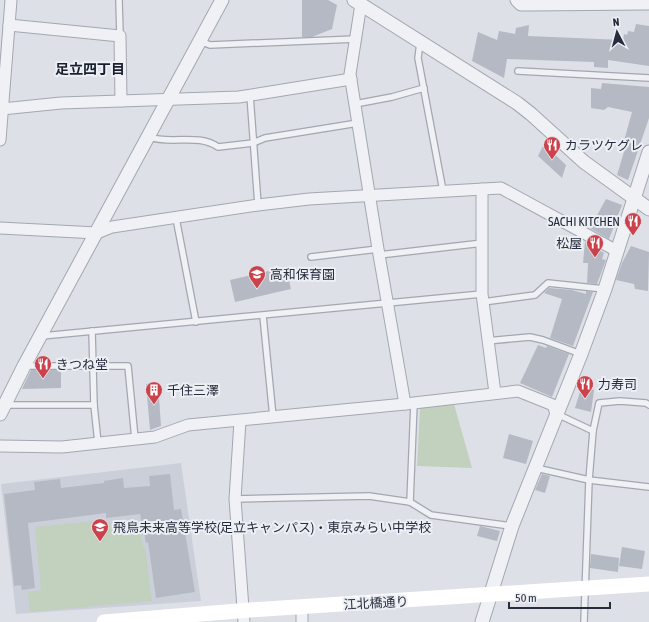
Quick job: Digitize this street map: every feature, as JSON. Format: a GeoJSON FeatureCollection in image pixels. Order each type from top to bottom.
{"type":"FeatureCollection","features":[{"type":"Feature","properties":{"kind":"main road","name":"江北橋通り"},"geometry":{"type":"LineString","coordinates":[[104,622],[243,616],[302,607],[489,596],[649,584]]}},
{"type":"Feature","properties":{"kind":"street"},"geometry":{"type":"LineString","coordinates":[[0,140],[6,28],[11,0]]}},
{"type":"Feature","properties":{"kind":"street"},"geometry":{"type":"LineString","coordinates":[[2,410],[24,366],[42,336],[222,0]]}},
{"type":"Feature","properties":{"kind":"street"},"geometry":{"type":"LineString","coordinates":[[517,0],[521,4],[649,3]]}},
{"type":"Feature","properties":{"kind":"street"},"geometry":{"type":"LineString","coordinates":[[357,2],[356,39],[351,79],[387,304],[410,404]]}},
{"type":"Feature","properties":{"kind":"street"},"geometry":{"type":"LineString","coordinates":[[357,2],[517,103],[584,162],[649,209]]}},
{"type":"Feature","properties":{"kind":"street"},"geometry":{"type":"LineString","coordinates":[[6,28],[120,36],[121,101]]}},
{"type":"Feature","properties":{"kind":"street"},"geometry":{"type":"LineString","coordinates":[[1,109],[61,103],[168,100],[250,95],[351,79]]}},
{"type":"Feature","properties":{"kind":"street"},"geometry":{"type":"LineString","coordinates":[[482,622],[512,526],[581,354],[605,289],[649,152]]}},
{"type":"Feature","properties":{"kind":"street"},"geometry":{"type":"LineString","coordinates":[[0,228],[97,233],[112,227],[258,205],[369,196],[502,188],[617,252]]}},
{"type":"Feature","properties":{"kind":"street"},"geometry":{"type":"LineString","coordinates":[[482,189],[482,298],[495,393]]}},
{"type":"Feature","properties":{"kind":"street"},"geometry":{"type":"LineString","coordinates":[[0,446],[62,447],[155,437],[188,425],[410,404],[518,391],[553,405],[556,414]]}},
{"type":"Feature","properties":{"kind":"street"},"geometry":{"type":"LineString","coordinates":[[240,421],[235,499],[243,616]]}},
{"type":"Feature","properties":{"kind":"street"},"geometry":{"type":"LineString","coordinates":[[302,607],[302,622]]}},
{"type":"Feature","properties":{"kind":"lane"},"geometry":{"type":"LineString","coordinates":[[119,0],[120,36]]}},
{"type":"Feature","properties":{"kind":"lane"},"geometry":{"type":"LineString","coordinates":[[200,41],[210,45],[356,39]]}},
{"type":"Feature","properties":{"kind":"lane"},"geometry":{"type":"LineString","coordinates":[[420,42],[418,58],[443,191]]}},
{"type":"Feature","properties":{"kind":"lane"},"geometry":{"type":"LineString","coordinates":[[518,71],[649,78]]}},
{"type":"Feature","properties":{"kind":"lane"},"geometry":{"type":"LineString","coordinates":[[355,104],[392,97],[424,88]]}},
{"type":"Feature","properties":{"kind":"lane"},"geometry":{"type":"LineString","coordinates":[[250,95],[258,205]]}},
{"type":"Feature","properties":{"kind":"lane"},"geometry":{"type":"LineString","coordinates":[[149,137],[158,140],[208,140],[218,147],[253,143],[265,138],[358,123]]}},
{"type":"Feature","properties":{"kind":"lane"},"geometry":{"type":"LineString","coordinates":[[176,218],[196,322]]}},
{"type":"Feature","properties":{"kind":"lane"},"geometry":{"type":"LineString","coordinates":[[311,257],[483,243]]}},
{"type":"Feature","properties":{"kind":"lane"},"geometry":{"type":"LineString","coordinates":[[42,336],[387,304],[535,295],[548,283],[605,289]]}},
{"type":"Feature","properties":{"kind":"lane"},"geometry":{"type":"LineString","coordinates":[[263,316],[273,418]]}},
{"type":"Feature","properties":{"kind":"lane"},"geometry":{"type":"LineString","coordinates":[[92,331],[94,405],[98,443]]}},
{"type":"Feature","properties":{"kind":"lane"},"geometry":{"type":"LineString","coordinates":[[487,341],[530,337],[543,340],[581,354]]}},
{"type":"Feature","properties":{"kind":"lane"},"geometry":{"type":"LineString","coordinates":[[24,366],[128,366],[135,439]]}},
{"type":"Feature","properties":{"kind":"lane"},"geometry":{"type":"LineString","coordinates":[[584,622],[589,480],[594,431],[599,403],[620,401],[646,403],[649,405]]}},
{"type":"Feature","properties":{"kind":"lane"},"geometry":{"type":"LineString","coordinates":[[410,404],[410,502]]}},
{"type":"Feature","properties":{"kind":"lane"},"geometry":{"type":"LineString","coordinates":[[2,410],[94,405]]}},
{"type":"Feature","properties":{"kind":"lane"},"geometry":{"type":"LineString","coordinates":[[556,414],[594,431]]}},
{"type":"Feature","properties":{"kind":"lane"},"geometry":{"type":"LineString","coordinates":[[534,468],[589,480],[649,487]]}},
{"type":"Feature","properties":{"kind":"lane"},"geometry":{"type":"LineString","coordinates":[[235,499],[369,496],[410,502],[431,515],[512,526]]}},
{"type":"Feature","properties":{"kind":"shaded area","name":"飛鳥未来高等学校(足立キャンパス)・東京みらい中学校"},"geometry":{"type":"Polygon","coordinates":[[[181,463],[201,601],[16,614],[1,484],[181,463]]]}},
{"type":"Feature","properties":{"kind":"green space"},"geometry":{"type":"Polygon","coordinates":[[[454,404],[472,468],[417,466],[420,407],[454,404]]]}},
{"type":"Feature","properties":{"kind":"green space"},"geometry":{"type":"Polygon","coordinates":[[[103,520],[104,524],[138,521],[143,547],[145,547],[152,601],[30,612],[28,592],[41,590],[35,527],[103,520]]]}},
{"type":"Feature","properties":{"kind":"building"},"geometry":{"type":"Polygon","coordinates":[[[302,0],[328,0],[337,5],[332,29],[312,37],[302,37],[302,0]]]}},
{"type":"Feature","properties":{"kind":"building"},"geometry":{"type":"Polygon","coordinates":[[[636,24],[649,26],[649,66],[608,60],[608,68],[594,67],[594,62],[507,59],[504,78],[472,61],[478,32],[497,40],[499,31],[515,34],[516,28],[529,25],[528,36],[623,40],[624,34],[627,35],[628,31],[634,32],[636,24]]]}},
{"type":"Feature","properties":{"kind":"building"},"geometry":{"type":"Polygon","coordinates":[[[602,83],[649,87],[649,118],[628,180],[617,175],[627,142],[624,141],[632,112],[608,107],[604,110],[591,108],[591,88],[601,89],[602,83]]]}},
{"type":"Feature","properties":{"kind":"building","name":"カラツケグレ"},"geometry":{"type":"Polygon","coordinates":[[[544,144],[566,165],[562,178],[538,156],[544,144]]]}},
{"type":"Feature","properties":{"kind":"building"},"geometry":{"type":"Polygon","coordinates":[[[606,199],[622,205],[609,239],[590,228],[606,199]]]}},
{"type":"Feature","properties":{"kind":"building"},"geometry":{"type":"Polygon","coordinates":[[[585,242],[604,253],[602,259],[606,260],[597,284],[587,283],[588,263],[583,263],[585,242]]]}},
{"type":"Feature","properties":{"kind":"building"},"geometry":{"type":"Polygon","coordinates":[[[631,246],[649,252],[648,291],[635,289],[634,284],[616,280],[622,263],[631,246]]]}},
{"type":"Feature","properties":{"kind":"building"},"geometry":{"type":"Polygon","coordinates":[[[286,267],[291,289],[235,302],[230,280],[286,267]]]}},
{"type":"Feature","properties":{"kind":"building"},"geometry":{"type":"Polygon","coordinates":[[[549,288],[572,290],[586,294],[586,291],[593,292],[573,346],[550,338],[562,299],[544,293],[549,288]]]}},
{"type":"Feature","properties":{"kind":"building"},"geometry":{"type":"Polygon","coordinates":[[[538,345],[546,348],[547,346],[569,354],[552,397],[520,383],[538,345]]]}},
{"type":"Feature","properties":{"kind":"building","name":"きつね堂"},"geometry":{"type":"Polygon","coordinates":[[[31,370],[61,370],[61,388],[22,389],[31,370]]]}},
{"type":"Feature","properties":{"kind":"building","name":"千住三澤"},"geometry":{"type":"Polygon","coordinates":[[[158,383],[161,426],[150,430],[146,384],[158,383]]]}},
{"type":"Feature","properties":{"kind":"building","name":"力寿司"},"geometry":{"type":"Polygon","coordinates":[[[582,385],[594,390],[591,412],[575,408],[582,385]]]}},
{"type":"Feature","properties":{"kind":"building"},"geometry":{"type":"Polygon","coordinates":[[[509,434],[533,441],[526,464],[503,458],[509,434]]]}},
{"type":"Feature","properties":{"kind":"building"},"geometry":{"type":"Polygon","coordinates":[[[170,474],[174,510],[181,509],[195,592],[156,598],[148,542],[146,543],[140,514],[106,518],[106,513],[28,523],[35,588],[22,590],[21,585],[14,586],[4,494],[35,490],[34,482],[60,479],[61,488],[104,483],[104,481],[123,478],[124,488],[150,486],[149,476],[170,474]]]}},
{"type":"Feature","properties":{"kind":"building"},"geometry":{"type":"Polygon","coordinates":[[[542,474],[550,476],[545,493],[535,490],[542,474]]]}},
{"type":"Feature","properties":{"kind":"building"},"geometry":{"type":"Polygon","coordinates":[[[480,526],[500,531],[497,541],[477,536],[480,526]]]}},
{"type":"Feature","properties":{"kind":"building"},"geometry":{"type":"Polygon","coordinates":[[[622,547],[645,551],[642,569],[619,566],[622,547]]]}},
{"type":"Feature","properties":{"kind":"building"},"geometry":{"type":"Polygon","coordinates":[[[591,554],[619,558],[618,572],[590,568],[591,554]]]}},
{"type":"Feature","properties":{"kind":"place","name":"カラツケグレ"},"geometry":{"type":"Point","coordinates":[552,160]}},
{"type":"Feature","properties":{"kind":"place","name":"SACHI KITCHEN"},"geometry":{"type":"Point","coordinates":[633,236]}},
{"type":"Feature","properties":{"kind":"place","name":"松屋"},"geometry":{"type":"Point","coordinates":[595,258]}},
{"type":"Feature","properties":{"kind":"place","name":"高和保育園"},"geometry":{"type":"Point","coordinates":[257,289]}},
{"type":"Feature","properties":{"kind":"place","name":"きつね堂"},"geometry":{"type":"Point","coordinates":[43,379]}},
{"type":"Feature","properties":{"kind":"place","name":"力寿司"},"geometry":{"type":"Point","coordinates":[585,399]}},
{"type":"Feature","properties":{"kind":"place","name":"千住三澤"},"geometry":{"type":"Point","coordinates":[154,405]}},
{"type":"Feature","properties":{"kind":"place","name":"飛鳥未来高等学校(足立キャンパス)・東京みらい中学校"},"geometry":{"type":"Point","coordinates":[100,542]}},
{"type":"Feature","properties":{"kind":"district","name":"足立四丁目"},"geometry":{"type":"Point","coordinates":[90,69]}}]}
